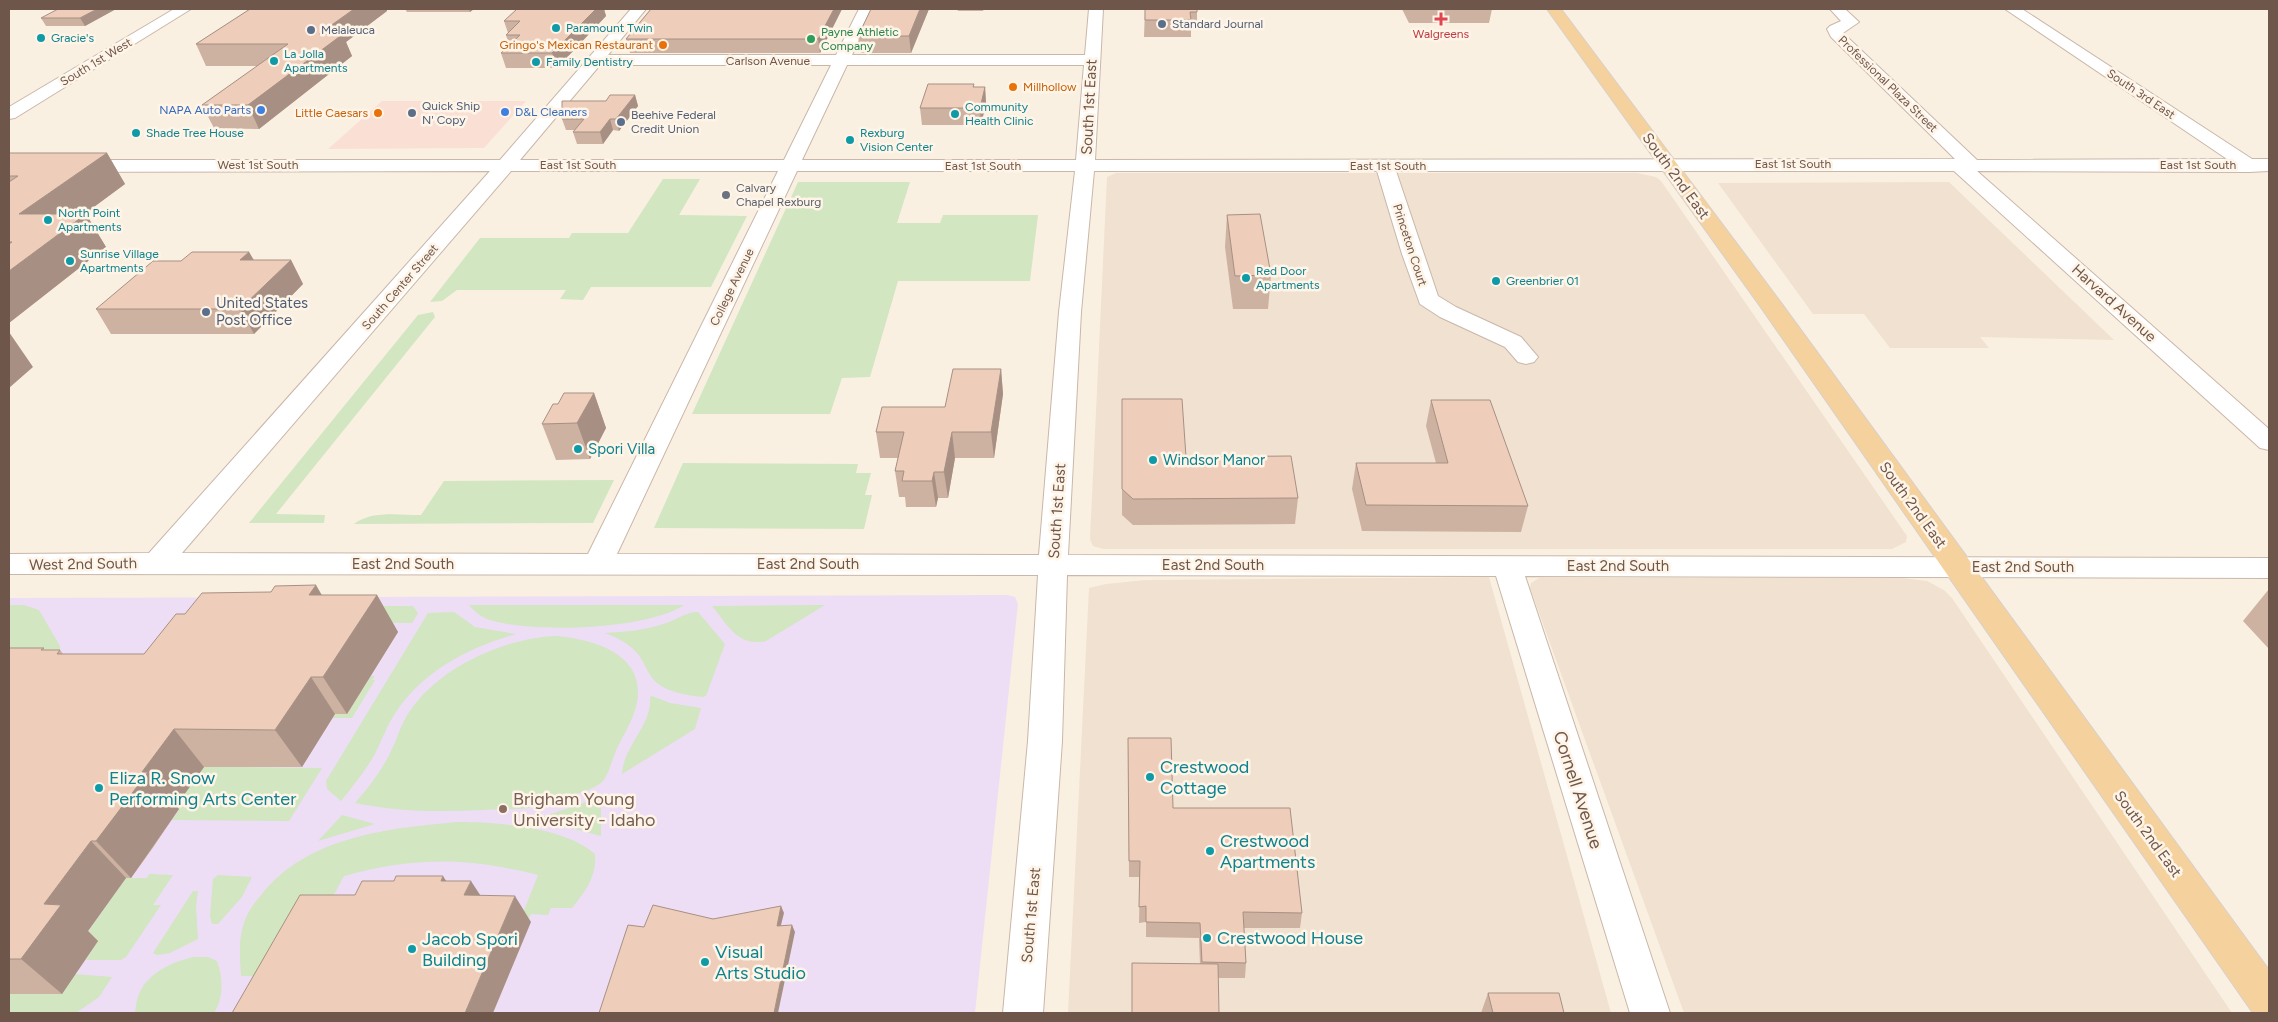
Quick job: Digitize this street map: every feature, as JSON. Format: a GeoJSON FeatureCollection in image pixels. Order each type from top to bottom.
{"type":"FeatureCollection","features":[{"type":"Feature","properties":{"kind":"main road","name":"South 2nd East"},"geometry":{"type":"LineString","coordinates":[[1554,9],[1958,567],[2269,1003]]}},
{"type":"Feature","properties":{"kind":"street","name":"South 1st West"},"geometry":{"type":"LineString","coordinates":[[9,114],[184,9]]}},
{"type":"Feature","properties":{"kind":"street","name":"South Center Street"},"geometry":{"type":"LineString","coordinates":[[157,563],[506,165],[639,9]]}},
{"type":"Feature","properties":{"kind":"street","name":"College Avenue"},"geometry":{"type":"LineString","coordinates":[[598,564],[866,9]]}},
{"type":"Feature","properties":{"kind":"street","name":"South 1st East"},"geometry":{"type":"LineString","coordinates":[[1024,1013],[1045,741],[1070,312],[1086,166],[1091,60],[1096,9]]}},
{"type":"Feature","properties":{"kind":"street","name":"Professional Plaza Street"},"geometry":{"type":"LineString","coordinates":[[1837,9],[1851,22],[1835,29],[1836,34],[1964,164]]}},
{"type":"Feature","properties":{"kind":"street","name":"South 3rd East"},"geometry":{"type":"LineString","coordinates":[[2012,9],[2269,179]]}},
{"type":"Feature","properties":{"kind":"street","name":"Carlson Avenue"},"geometry":{"type":"LineString","coordinates":[[594,60],[1091,60]]}},
{"type":"Feature","properties":{"kind":"street","name":"Harvard Avenue"},"geometry":{"type":"LineString","coordinates":[[1964,164],[2269,442]]}},
{"type":"Feature","properties":{"kind":"street","name":"East 1st South"},"geometry":{"type":"LineString","coordinates":[[506,165],[2269,165]]}},
{"type":"Feature","properties":{"kind":"street","name":"West 1st South"},"geometry":{"type":"LineString","coordinates":[[9,166],[506,165]]}},
{"type":"Feature","properties":{"kind":"street","name":"Princeton Court"},"geometry":{"type":"LineString","coordinates":[[1385,166],[1428,299],[1448,312],[1512,342],[1526,357]]}},
{"type":"Feature","properties":{"kind":"street","name":"East 2nd South"},"geometry":{"type":"LineString","coordinates":[[157,563],[2269,568]]}},
{"type":"Feature","properties":{"kind":"street","name":"West 2nd South"},"geometry":{"type":"LineString","coordinates":[[9,564],[157,563]]}},
{"type":"Feature","properties":{"kind":"street","name":"Cornell Avenue"},"geometry":{"type":"LineString","coordinates":[[1508,566],[1650,1013]]}},
{"type":"Feature","properties":{"kind":"shaded area"},"geometry":{"type":"Polygon","coordinates":[[[382,101],[526,101],[484,148],[328,149],[382,101]]]}},
{"type":"Feature","properties":{"kind":"shaded area"},"geometry":{"type":"Polygon","coordinates":[[[1116,173],[1637,173],[1656,177],[1661,181],[1907,536],[1906,542],[1892,549],[1103,549],[1093,546],[1090,539],[1107,177],[1116,173]]]}},
{"type":"Feature","properties":{"kind":"shaded area"},"geometry":{"type":"Polygon","coordinates":[[[1949,182],[2114,340],[1980,337],[1989,348],[1890,348],[1864,314],[1813,314],[1718,183],[1949,182]]]}},
{"type":"Feature","properties":{"kind":"shaded area"},"geometry":{"type":"Polygon","coordinates":[[[1489,577],[1611,1013],[1068,1013],[1089,588],[1106,584],[1145,580],[1489,577]]]}},
{"type":"Feature","properties":{"kind":"shaded area"},"geometry":{"type":"Polygon","coordinates":[[[1539,578],[1902,578],[1927,581],[1944,590],[1952,598],[2232,1013],[1684,1013],[1530,588],[1531,583],[1539,578]]]}},
{"type":"Feature","properties":{"kind":"shaded area","name":"Brigham Young University - Idaho"},"geometry":{"type":"Polygon","coordinates":[[[1007,595],[1015,597],[1018,604],[975,1013],[9,1013],[9,598],[1007,595]]]}},
{"type":"Feature","properties":{"kind":"green space"},"geometry":{"type":"Polygon","coordinates":[[[663,179],[700,179],[679,215],[747,216],[711,287],[591,287],[583,300],[560,299],[566,290],[457,290],[442,301],[430,302],[480,238],[569,238],[572,233],[628,233],[663,179]]]}},
{"type":"Feature","properties":{"kind":"green space"},"geometry":{"type":"Polygon","coordinates":[[[798,182],[910,182],[897,223],[940,223],[943,215],[1038,215],[1030,281],[898,281],[870,377],[842,378],[830,414],[692,414],[798,182]]]}},
{"type":"Feature","properties":{"kind":"green space"},"geometry":{"type":"Polygon","coordinates":[[[433,312],[435,317],[276,514],[325,515],[324,523],[249,523],[418,315],[433,312]]]}},
{"type":"Feature","properties":{"kind":"green space"},"geometry":{"type":"Polygon","coordinates":[[[683,463],[858,464],[856,473],[871,473],[865,495],[872,495],[864,529],[654,528],[683,463]]]}},
{"type":"Feature","properties":{"kind":"green space"},"geometry":{"type":"Polygon","coordinates":[[[614,480],[593,523],[354,524],[377,515],[421,515],[444,481],[614,480]]]}},
{"type":"Feature","properties":{"kind":"green space"},"geometry":{"type":"Polygon","coordinates":[[[9,605],[24,605],[39,610],[60,646],[60,650],[26,688],[9,692],[9,605]]]}},
{"type":"Feature","properties":{"kind":"green space"},"geometry":{"type":"Polygon","coordinates":[[[469,605],[684,605],[667,613],[643,620],[587,627],[558,628],[506,624],[487,619],[469,605]]]}},
{"type":"Feature","properties":{"kind":"green space"},"geometry":{"type":"Polygon","coordinates":[[[825,605],[766,641],[756,642],[740,638],[728,627],[712,606],[825,605]]]}},
{"type":"Feature","properties":{"kind":"green space"},"geometry":{"type":"Polygon","coordinates":[[[362,606],[413,606],[418,613],[412,623],[351,622],[362,606]]]}},
{"type":"Feature","properties":{"kind":"green space"},"geometry":{"type":"Polygon","coordinates":[[[454,612],[475,627],[516,634],[481,646],[448,662],[420,684],[396,712],[375,754],[341,801],[327,789],[326,781],[428,613],[454,612]]]}},
{"type":"Feature","properties":{"kind":"green space"},"geometry":{"type":"Polygon","coordinates":[[[698,612],[725,644],[706,696],[702,697],[679,693],[657,683],[651,677],[635,650],[623,641],[605,633],[650,628],[689,613],[698,612]]]}},
{"type":"Feature","properties":{"kind":"green space"},"geometry":{"type":"Polygon","coordinates":[[[556,636],[583,640],[610,650],[621,657],[630,667],[636,679],[638,693],[634,714],[618,746],[606,777],[601,783],[557,801],[523,809],[419,811],[355,803],[384,764],[404,721],[416,703],[431,687],[470,660],[491,651],[513,643],[556,636]]]}},
{"type":"Feature","properties":{"kind":"green space"},"geometry":{"type":"Polygon","coordinates":[[[371,676],[375,676],[372,680],[375,680],[352,718],[333,718],[335,714],[347,714],[371,676]]]}},
{"type":"Feature","properties":{"kind":"green space"},"geometry":{"type":"Polygon","coordinates":[[[652,696],[670,703],[701,708],[695,729],[622,774],[627,754],[647,717],[650,697],[652,696]]]}},
{"type":"Feature","properties":{"kind":"green space"},"geometry":{"type":"Polygon","coordinates":[[[211,756],[234,767],[322,768],[289,821],[172,820],[179,810],[174,809],[211,756]]]}},
{"type":"Feature","properties":{"kind":"green space"},"geometry":{"type":"Polygon","coordinates":[[[601,797],[601,836],[536,819],[601,797]]]}},
{"type":"Feature","properties":{"kind":"green space"},"geometry":{"type":"Polygon","coordinates":[[[342,815],[375,824],[318,841],[342,815]]]}},
{"type":"Feature","properties":{"kind":"green space"},"geometry":{"type":"Polygon","coordinates":[[[458,822],[511,825],[549,832],[566,838],[582,845],[595,854],[592,877],[572,908],[551,908],[548,915],[531,914],[529,918],[521,918],[538,875],[487,865],[441,862],[394,865],[344,876],[290,977],[241,976],[240,942],[247,915],[259,897],[281,874],[302,859],[326,847],[352,838],[378,832],[458,822]]]}},
{"type":"Feature","properties":{"kind":"green space"},"geometry":{"type":"Polygon","coordinates":[[[149,874],[173,875],[153,905],[161,905],[126,957],[121,960],[86,960],[98,941],[82,940],[126,878],[147,878],[149,874]]]}},
{"type":"Feature","properties":{"kind":"green space"},"geometry":{"type":"Polygon","coordinates":[[[218,875],[252,877],[242,897],[218,924],[212,924],[210,916],[213,879],[218,875]]]}},
{"type":"Feature","properties":{"kind":"green space"},"geometry":{"type":"Polygon","coordinates":[[[193,891],[198,891],[196,906],[198,939],[170,953],[157,955],[153,953],[193,891]]]}},
{"type":"Feature","properties":{"kind":"green space"},"geometry":{"type":"Polygon","coordinates":[[[194,957],[208,957],[217,961],[222,987],[220,1001],[214,1013],[135,1013],[140,992],[151,977],[172,964],[194,957]]]}},
{"type":"Feature","properties":{"kind":"green space"},"geometry":{"type":"Polygon","coordinates":[[[75,974],[112,977],[99,997],[76,1013],[9,1013],[9,994],[62,994],[75,974]]]}},
{"type":"Feature","properties":{"kind":"building"},"geometry":{"type":"Polygon","coordinates":[[[58,9],[97,9],[80,18],[41,18],[58,9]]]}},
{"type":"Feature","properties":{"kind":"building"},"geometry":{"type":"Polygon","coordinates":[[[250,9],[354,9],[319,34],[343,34],[248,105],[202,105],[288,44],[196,44],[250,9]]]}},
{"type":"Feature","properties":{"kind":"building","name":"Paramount Twin"},"geometry":{"type":"Polygon","coordinates":[[[517,9],[596,9],[552,53],[501,53],[520,35],[506,35],[520,21],[504,21],[517,9]]]}},
{"type":"Feature","properties":{"kind":"building"},"geometry":{"type":"Polygon","coordinates":[[[651,9],[834,9],[818,39],[626,39],[651,9]]]}},
{"type":"Feature","properties":{"kind":"building"},"geometry":{"type":"Polygon","coordinates":[[[871,9],[920,9],[909,36],[858,36],[871,9]]]}},
{"type":"Feature","properties":{"kind":"building"},"geometry":{"type":"Polygon","coordinates":[[[1145,9],[1197,9],[1197,12],[1190,12],[1191,20],[1145,20],[1145,9]]]}},
{"type":"Feature","properties":{"kind":"building"},"geometry":{"type":"Polygon","coordinates":[[[928,84],[974,84],[973,87],[985,87],[980,108],[920,108],[928,84]]]}},
{"type":"Feature","properties":{"kind":"building"},"geometry":{"type":"Polygon","coordinates":[[[610,95],[635,95],[616,119],[610,119],[600,132],[573,132],[584,119],[562,119],[562,101],[606,101],[610,95]]]}},
{"type":"Feature","properties":{"kind":"building"},"geometry":{"type":"Polygon","coordinates":[[[9,153],[107,153],[19,214],[86,214],[9,271],[9,244],[12,242],[9,242],[9,182],[18,176],[9,176],[9,153]]]}},
{"type":"Feature","properties":{"kind":"building"},"geometry":{"type":"Polygon","coordinates":[[[1260,214],[1271,275],[1235,276],[1227,215],[1260,214]]]}},
{"type":"Feature","properties":{"kind":"building"},"geometry":{"type":"Polygon","coordinates":[[[192,252],[249,252],[240,260],[291,260],[240,309],[96,309],[153,261],[181,261],[192,252]]]}},
{"type":"Feature","properties":{"kind":"building"},"geometry":{"type":"Polygon","coordinates":[[[953,369],[1001,369],[991,432],[952,432],[944,472],[934,472],[932,481],[902,481],[904,471],[895,471],[904,432],[876,432],[882,407],[945,407],[953,369]]]}},
{"type":"Feature","properties":{"kind":"building"},"geometry":{"type":"Polygon","coordinates":[[[564,393],[594,393],[577,423],[542,424],[553,404],[558,404],[564,393]]]}},
{"type":"Feature","properties":{"kind":"building"},"geometry":{"type":"Polygon","coordinates":[[[1122,399],[1182,399],[1186,457],[1291,456],[1298,498],[1133,499],[1122,489],[1122,399]]]}},
{"type":"Feature","properties":{"kind":"building"},"geometry":{"type":"Polygon","coordinates":[[[1431,400],[1490,400],[1528,506],[1366,505],[1356,463],[1448,463],[1431,400]]]}},
{"type":"Feature","properties":{"kind":"building","name":"Eliza R. Snow Performing Arts Center"},"geometry":{"type":"Polygon","coordinates":[[[316,585],[309,595],[377,595],[323,677],[311,677],[275,730],[174,729],[142,772],[148,772],[96,841],[91,841],[44,904],[61,905],[21,959],[9,959],[9,648],[60,650],[57,654],[144,654],[176,614],[185,614],[202,593],[271,592],[275,586],[316,585]]]}},
{"type":"Feature","properties":{"kind":"building"},"geometry":{"type":"Polygon","coordinates":[[[1128,738],[1171,738],[1173,808],[1290,808],[1302,913],[1243,912],[1246,963],[1202,962],[1200,923],[1146,922],[1146,906],[1139,907],[1140,861],[1129,861],[1128,738]]]}},
{"type":"Feature","properties":{"kind":"building","name":"Jacob Spori Building"},"geometry":{"type":"Polygon","coordinates":[[[396,876],[443,876],[441,881],[471,881],[464,895],[515,896],[465,1013],[232,1013],[300,895],[355,895],[362,881],[394,881],[396,876]]]}},
{"type":"Feature","properties":{"kind":"building","name":"Visual Arts Studio"},"geometry":{"type":"Polygon","coordinates":[[[653,905],[713,919],[781,906],[777,926],[792,925],[774,1013],[599,1013],[628,925],[644,927],[653,905]]]}},
{"type":"Feature","properties":{"kind":"building"},"geometry":{"type":"Polygon","coordinates":[[[1132,963],[1218,964],[1219,1013],[1132,1013],[1132,963]]]}},
{"type":"Feature","properties":{"kind":"building"},"geometry":{"type":"Polygon","coordinates":[[[1488,993],[1559,993],[1564,1013],[1493,1013],[1488,993]]]}},
{"type":"Feature","properties":{"kind":"place","name":"Walgreens"},"geometry":{"type":"Point","coordinates":[1441,19]}},
{"type":"Feature","properties":{"kind":"place","name":"Standard Journal"},"geometry":{"type":"Point","coordinates":[1162,24]}},
{"type":"Feature","properties":{"kind":"place","name":"Paramount Twin"},"geometry":{"type":"Point","coordinates":[556,28]}},
{"type":"Feature","properties":{"kind":"place","name":"Melaleuca"},"geometry":{"type":"Point","coordinates":[311,30]}},
{"type":"Feature","properties":{"kind":"place","name":"Gracie's"},"geometry":{"type":"Point","coordinates":[41,38]}},
{"type":"Feature","properties":{"kind":"place","name":"Payne Athletic Company"},"geometry":{"type":"Point","coordinates":[811,39]}},
{"type":"Feature","properties":{"kind":"place","name":"Gringo's Mexican Restaurant"},"geometry":{"type":"Point","coordinates":[663,45]}},
{"type":"Feature","properties":{"kind":"place","name":"La Jolla Apartments"},"geometry":{"type":"Point","coordinates":[274,61]}},
{"type":"Feature","properties":{"kind":"place","name":"Family Dentistry"},"geometry":{"type":"Point","coordinates":[536,62]}},
{"type":"Feature","properties":{"kind":"place","name":"Millhollow"},"geometry":{"type":"Point","coordinates":[1013,87]}},
{"type":"Feature","properties":{"kind":"place","name":"NAPA Auto Parts"},"geometry":{"type":"Point","coordinates":[261,110]}},
{"type":"Feature","properties":{"kind":"place","name":"D&L Cleaners"},"geometry":{"type":"Point","coordinates":[505,112]}},
{"type":"Feature","properties":{"kind":"place","name":"Little Caesars"},"geometry":{"type":"Point","coordinates":[378,113]}},
{"type":"Feature","properties":{"kind":"place","name":"Quick Ship N' Copy"},"geometry":{"type":"Point","coordinates":[412,113]}},
{"type":"Feature","properties":{"kind":"place","name":"Community Health Clinic"},"geometry":{"type":"Point","coordinates":[955,114]}},
{"type":"Feature","properties":{"kind":"place","name":"Beehive Federal Credit Union"},"geometry":{"type":"Point","coordinates":[621,122]}},
{"type":"Feature","properties":{"kind":"place","name":"Shade Tree House"},"geometry":{"type":"Point","coordinates":[136,133]}},
{"type":"Feature","properties":{"kind":"place","name":"Rexburg Vision Center"},"geometry":{"type":"Point","coordinates":[850,140]}},
{"type":"Feature","properties":{"kind":"place","name":"Calvary Chapel Rexburg"},"geometry":{"type":"Point","coordinates":[726,195]}},
{"type":"Feature","properties":{"kind":"place","name":"North Point Apartments"},"geometry":{"type":"Point","coordinates":[48,220]}},
{"type":"Feature","properties":{"kind":"place","name":"Sunrise Village Apartments"},"geometry":{"type":"Point","coordinates":[70,261]}},
{"type":"Feature","properties":{"kind":"place","name":"Red Door Apartments"},"geometry":{"type":"Point","coordinates":[1246,278]}},
{"type":"Feature","properties":{"kind":"place","name":"Greenbrier 01"},"geometry":{"type":"Point","coordinates":[1496,281]}},
{"type":"Feature","properties":{"kind":"place","name":"United States Post Office"},"geometry":{"type":"Point","coordinates":[206,312]}},
{"type":"Feature","properties":{"kind":"place","name":"Spori Villa"},"geometry":{"type":"Point","coordinates":[578,449]}},
{"type":"Feature","properties":{"kind":"place","name":"Windsor Manor"},"geometry":{"type":"Point","coordinates":[1153,460]}},
{"type":"Feature","properties":{"kind":"place","name":"Crestwood Cottage"},"geometry":{"type":"Point","coordinates":[1150,777]}},
{"type":"Feature","properties":{"kind":"place","name":"Eliza R. Snow Performing Arts Center"},"geometry":{"type":"Point","coordinates":[99,788]}},
{"type":"Feature","properties":{"kind":"place","name":"Brigham Young University - Idaho"},"geometry":{"type":"Point","coordinates":[503,809]}},
{"type":"Feature","properties":{"kind":"place","name":"Crestwood Apartments"},"geometry":{"type":"Point","coordinates":[1210,851]}},
{"type":"Feature","properties":{"kind":"place","name":"Crestwood House"},"geometry":{"type":"Point","coordinates":[1207,938]}},
{"type":"Feature","properties":{"kind":"place","name":"Jacob Spori Building"},"geometry":{"type":"Point","coordinates":[412,949]}},
{"type":"Feature","properties":{"kind":"place","name":"Visual Arts Studio"},"geometry":{"type":"Point","coordinates":[705,962]}}]}
